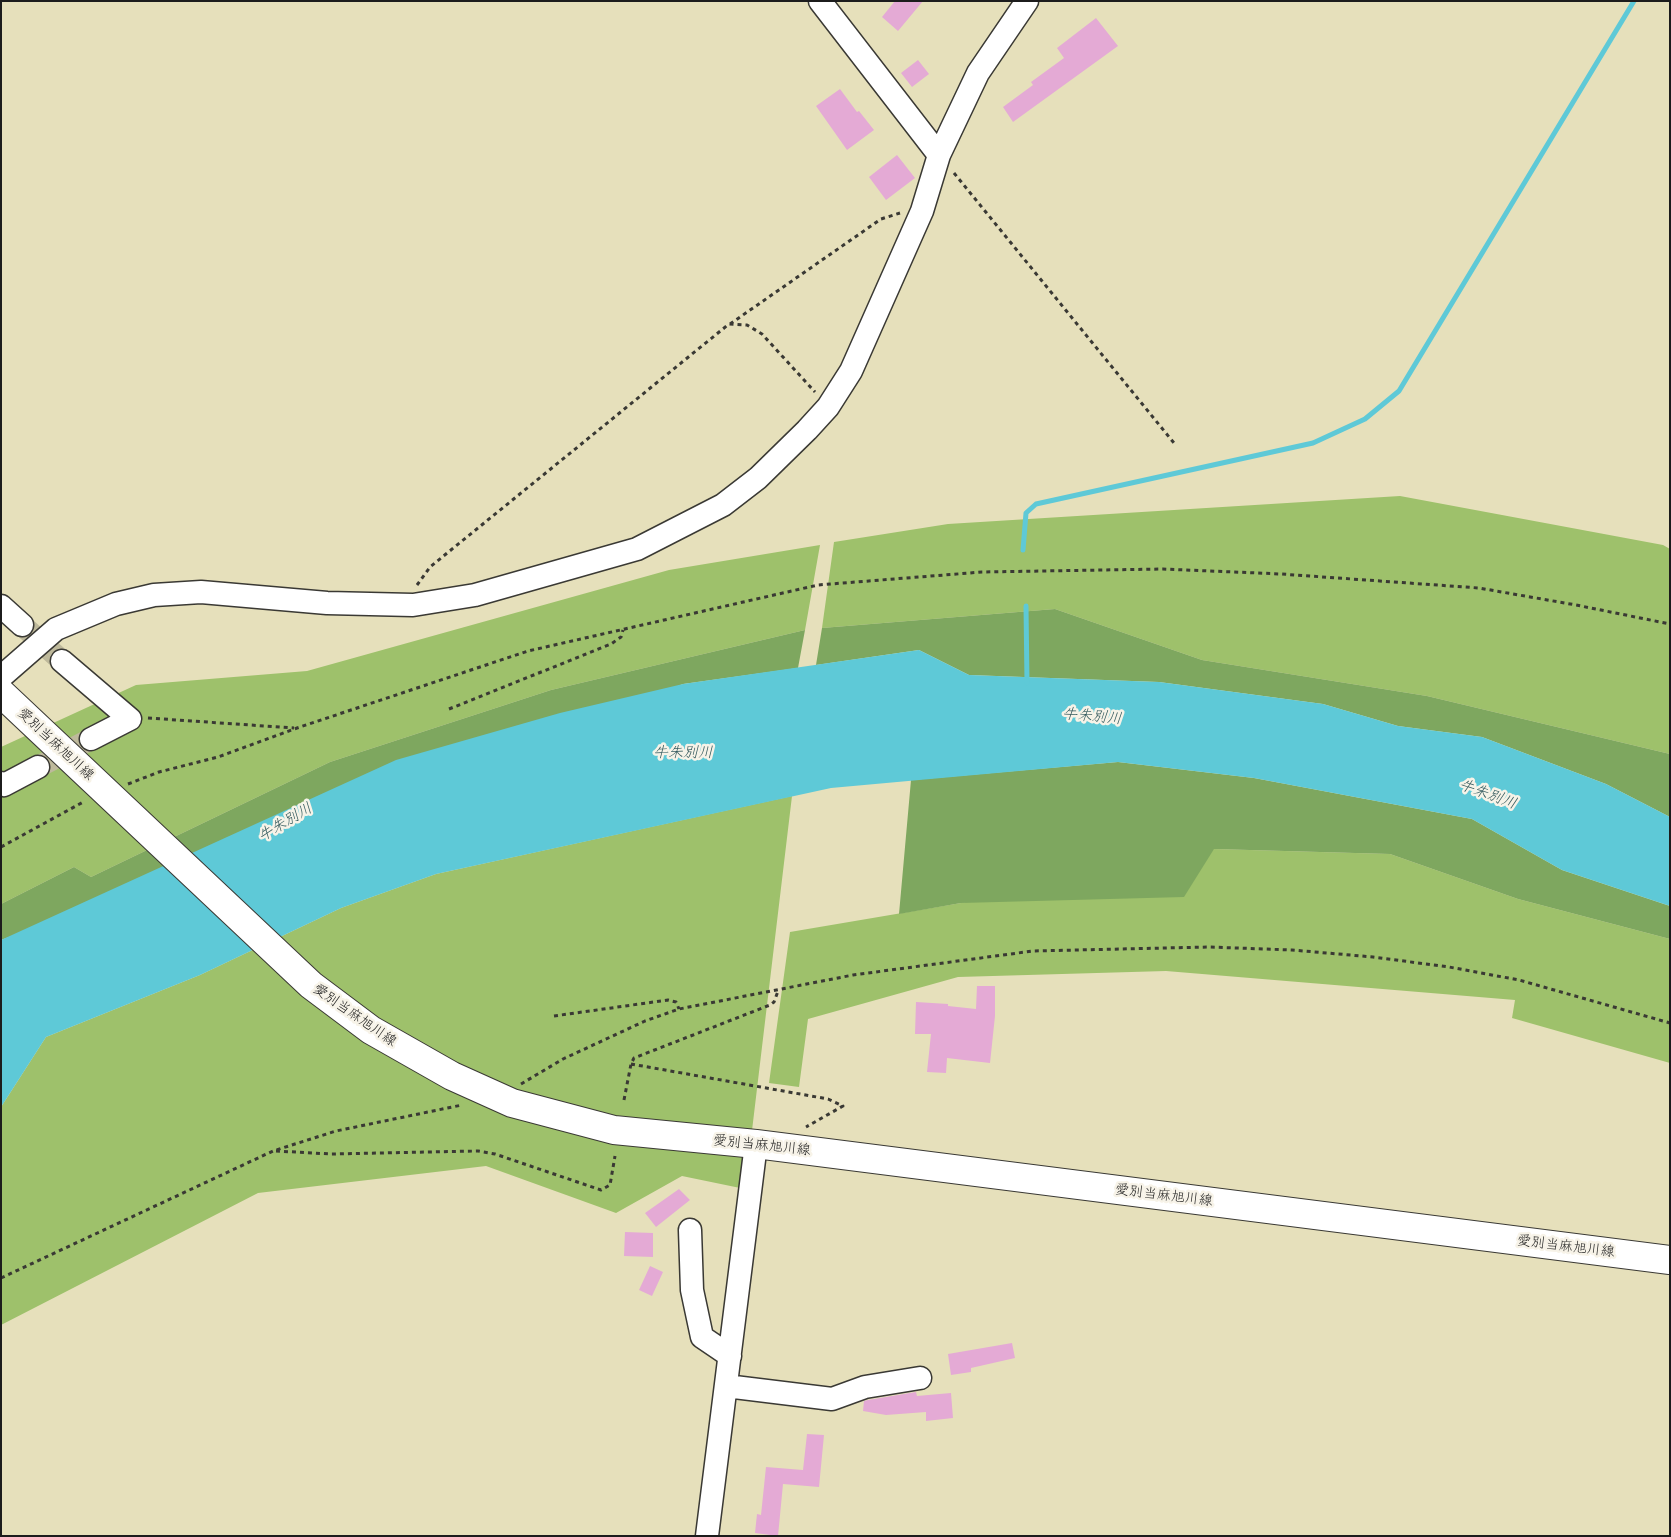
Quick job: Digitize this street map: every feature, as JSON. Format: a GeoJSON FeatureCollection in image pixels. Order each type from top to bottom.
{"type":"FeatureCollection","features":[{"type":"Feature","properties":{"kind":"main road","name":"愛別当麻旭川線"},"geometry":{"type":"LineString","coordinates":[[1,693],[311,984],[371,1030],[452,1076],[512,1102],[614,1130],[756,1144],[1670,1260]]}},
{"type":"Feature","properties":{"kind":"street"},"geometry":{"type":"LineString","coordinates":[[820,1],[940,155]]}},
{"type":"Feature","properties":{"kind":"street"},"geometry":{"type":"LineString","coordinates":[[1,677],[56,629],[116,604],[154,595],[201,592],[327,603],[413,605],[474,595],[637,549],[722,505],[758,478],[828,407],[851,372],[922,211],[940,155],[978,74],[1028,1]]}},
{"type":"Feature","properties":{"kind":"street"},"geometry":{"type":"LineString","coordinates":[[1,606],[22,625]]}},
{"type":"Feature","properties":{"kind":"street"},"geometry":{"type":"LineString","coordinates":[[62,661],[130,719],[91,739]]}},
{"type":"Feature","properties":{"kind":"street"},"geometry":{"type":"LineString","coordinates":[[1,783],[4,785],[38,767]]}},
{"type":"Feature","properties":{"kind":"street"},"geometry":{"type":"LineString","coordinates":[[707,1536],[756,1144]]}},
{"type":"Feature","properties":{"kind":"street"},"geometry":{"type":"LineString","coordinates":[[690,1230],[692,1290],[702,1337],[730,1356]]}},
{"type":"Feature","properties":{"kind":"street"},"geometry":{"type":"LineString","coordinates":[[726,1386],[832,1399],[865,1387],[920,1378]]}},
{"type":"Feature","properties":{"kind":"path"},"geometry":{"type":"LineString","coordinates":[[940,155],[1174,443]]}},
{"type":"Feature","properties":{"kind":"path"},"geometry":{"type":"LineString","coordinates":[[413,605],[418,583],[430,567],[729,324],[881,218],[922,211]]}},
{"type":"Feature","properties":{"kind":"path"},"geometry":{"type":"LineString","coordinates":[[729,324],[748,325],[762,334],[828,407]]}},
{"type":"Feature","properties":{"kind":"path"},"geometry":{"type":"LineString","coordinates":[[121,786],[158,772],[218,757],[297,728],[528,651],[818,585],[982,572],[1163,570],[1291,575],[1479,588],[1670,624]]}},
{"type":"Feature","properties":{"kind":"path"},"geometry":{"type":"LineString","coordinates":[[449,709],[611,644],[621,637],[623,630]]}},
{"type":"Feature","properties":{"kind":"path"},"geometry":{"type":"LineString","coordinates":[[130,719],[154,718],[297,728]]}},
{"type":"Feature","properties":{"kind":"path"},"geometry":{"type":"LineString","coordinates":[[1,847],[90,798]]}},
{"type":"Feature","properties":{"kind":"path"},"geometry":{"type":"LineString","coordinates":[[514,1088],[563,1059],[645,1021],[679,1009],[852,975],[1033,951],[1227,947],[1373,957],[1519,980],[1670,1023]]}},
{"type":"Feature","properties":{"kind":"path"},"geometry":{"type":"LineString","coordinates":[[624,1100],[631,1064],[640,1055],[770,1005],[774,1002],[778,991]]}},
{"type":"Feature","properties":{"kind":"path"},"geometry":{"type":"LineString","coordinates":[[554,1016],[668,1000],[676,1002],[679,1009]]}},
{"type":"Feature","properties":{"kind":"path"},"geometry":{"type":"LineString","coordinates":[[631,1064],[828,1099],[843,1106],[804,1128]]}},
{"type":"Feature","properties":{"kind":"path"},"geometry":{"type":"LineString","coordinates":[[1,1278],[273,1151],[336,1131],[448,1109],[468,1103]]}},
{"type":"Feature","properties":{"kind":"path"},"geometry":{"type":"LineString","coordinates":[[273,1151],[331,1154],[478,1151],[495,1154],[602,1190],[610,1185],[615,1156]]}},
{"type":"Feature","properties":{"kind":"green space"},"geometry":{"type":"Polygon","coordinates":[[[1400,496],[1663,545],[1670,549],[1670,754],[1427,696],[1202,660],[1055,609],[822,628],[834,542],[948,524],[1400,496]]]}},
{"type":"Feature","properties":{"kind":"green space"},"geometry":{"type":"Polygon","coordinates":[[[820,545],[805,630],[551,690],[330,762],[91,877],[74,867],[1,904],[1,747],[136,685],[307,671],[669,570],[820,545]]]}},
{"type":"Feature","properties":{"kind":"green space"},"geometry":{"type":"Polygon","coordinates":[[[1055,609],[1202,660],[1427,696],[1670,754],[1670,817],[1606,784],[1482,737],[1398,726],[1323,704],[1159,682],[969,675],[919,650],[816,665],[822,628],[1055,609]]]}},
{"type":"Feature","properties":{"kind":"green space"},"geometry":{"type":"Polygon","coordinates":[[[805,630],[798,668],[683,684],[1,940],[1,904],[74,867],[91,877],[330,762],[551,690],[805,630]]]}},
{"type":"Feature","properties":{"kind":"green space"},"geometry":{"type":"Polygon","coordinates":[[[1118,762],[1254,778],[1472,819],[1562,870],[1670,906],[1670,939],[1518,899],[1390,854],[1214,849],[1184,897],[961,903],[899,914],[911,780],[1118,762]]]}},
{"type":"Feature","properties":{"kind":"green space"},"geometry":{"type":"Polygon","coordinates":[[[792,796],[745,1189],[682,1176],[616,1213],[486,1166],[258,1193],[1,1325],[1,1107],[46,1037],[200,975],[341,908],[436,874],[792,796]]]}},
{"type":"Feature","properties":{"kind":"green space"},"geometry":{"type":"Polygon","coordinates":[[[1214,849],[1390,854],[1518,899],[1670,939],[1670,1063],[1512,1018],[1515,1000],[1166,971],[958,977],[808,1019],[799,1087],[769,1083],[790,932],[961,903],[1214,849]]]}},
{"type":"Feature","properties":{"kind":"water","name":"牛朱別川"},"geometry":{"type":"Polygon","coordinates":[[[919,650],[969,675],[1159,682],[1323,704],[1398,726],[1482,737],[1606,784],[1670,817],[1670,906],[1562,870],[1472,819],[1254,778],[1118,762],[831,788],[436,874],[341,908],[200,975],[46,1037],[1,1107],[1,940],[396,760],[560,713],[683,684],[919,650]]]}},
{"type":"Feature","properties":{"kind":"building"},"geometry":{"type":"Polygon","coordinates":[[[895,1],[923,1],[898,31],[882,17],[895,1]]]}},
{"type":"Feature","properties":{"kind":"building"},"geometry":{"type":"Polygon","coordinates":[[[1096,18],[1118,46],[1013,122],[1003,107],[1033,85],[1031,82],[1064,58],[1057,48],[1096,18]]]}},
{"type":"Feature","properties":{"kind":"building"},"geometry":{"type":"Polygon","coordinates":[[[918,60],[929,74],[912,87],[901,73],[918,60]]]}},
{"type":"Feature","properties":{"kind":"building"},"geometry":{"type":"Polygon","coordinates":[[[840,89],[857,112],[859,111],[874,130],[847,150],[816,106],[840,89]]]}},
{"type":"Feature","properties":{"kind":"building"},"geometry":{"type":"Polygon","coordinates":[[[897,155],[915,178],[886,200],[869,177],[897,155]]]}},
{"type":"Feature","properties":{"kind":"building"},"geometry":{"type":"Polygon","coordinates":[[[977,986],[995,986],[995,1016],[990,1063],[947,1058],[946,1073],[927,1072],[931,1034],[915,1034],[916,1002],[948,1004],[948,1006],[976,1009],[977,986]]]}},
{"type":"Feature","properties":{"kind":"building"},"geometry":{"type":"Polygon","coordinates":[[[679,1189],[690,1200],[656,1227],[645,1213],[679,1189]]]}},
{"type":"Feature","properties":{"kind":"building"},"geometry":{"type":"Polygon","coordinates":[[[625,1232],[653,1233],[653,1257],[624,1256],[625,1232]]]}},
{"type":"Feature","properties":{"kind":"building"},"geometry":{"type":"Polygon","coordinates":[[[650,1266],[663,1272],[652,1296],[639,1290],[650,1266]]]}},
{"type":"Feature","properties":{"kind":"building"},"geometry":{"type":"Polygon","coordinates":[[[1012,1343],[1015,1358],[971,1368],[971,1372],[951,1375],[948,1354],[1012,1343]]]}},
{"type":"Feature","properties":{"kind":"building"},"geometry":{"type":"Polygon","coordinates":[[[916,1392],[917,1396],[951,1393],[953,1418],[926,1421],[926,1412],[886,1415],[863,1411],[864,1401],[916,1392]]]}},
{"type":"Feature","properties":{"kind":"building"},"geometry":{"type":"Polygon","coordinates":[[[807,1434],[824,1435],[819,1487],[783,1484],[778,1536],[755,1533],[757,1514],[761,1515],[766,1467],[803,1470],[807,1434]]]}},
{"type":"Feature","properties":{"kind":"waterway"},"geometry":{"type":"LineString","coordinates":[[1023,550],[1026,513],[1036,504],[1313,443],[1365,419],[1399,391],[1634,1]]}},
{"type":"Feature","properties":{"kind":"waterway"},"geometry":{"type":"LineString","coordinates":[[1026,606],[1027,683]]}},
{"type":"Feature","properties":{"kind":"tunnel"},"geometry":{"type":"LineString","coordinates":[[22,625],[62,661]]}},
{"type":"Feature","properties":{"kind":"tunnel"},"geometry":{"type":"LineString","coordinates":[[38,767],[91,739]]}}]}
